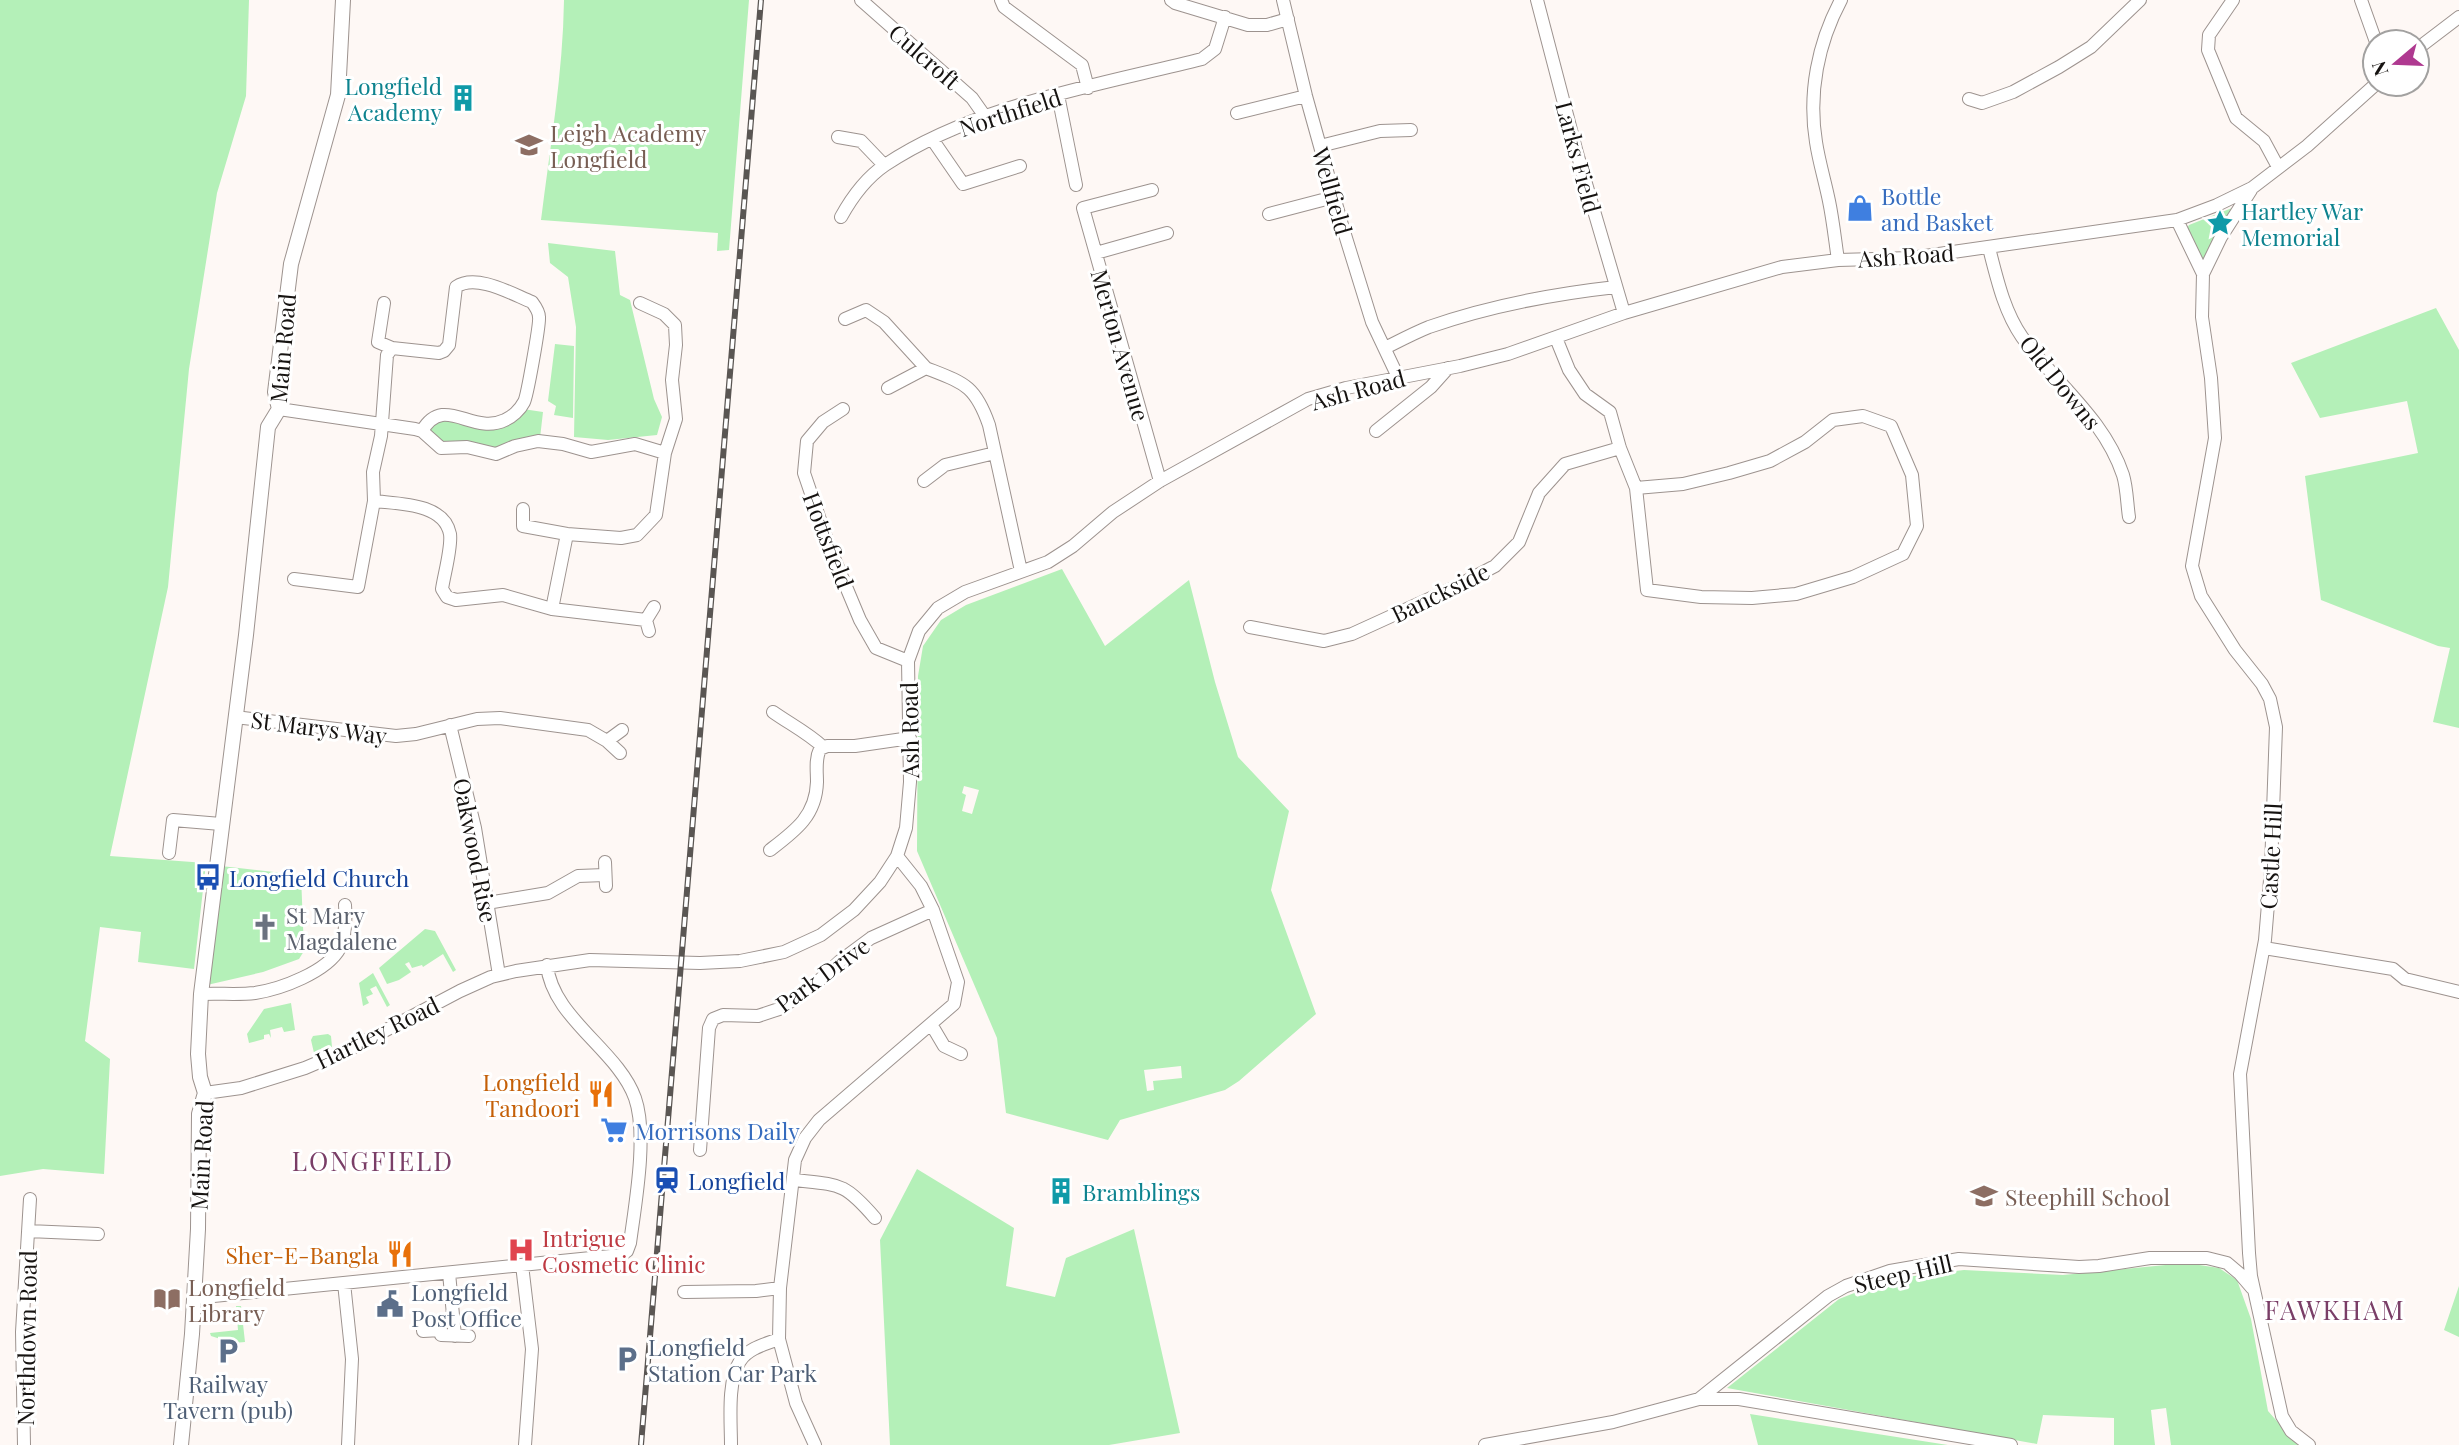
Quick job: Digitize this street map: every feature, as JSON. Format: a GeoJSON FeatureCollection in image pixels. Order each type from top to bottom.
{"type":"FeatureCollection","features":[{"type":"Feature","properties":{"kind":"main road","name":"Main Road"},"geometry":{"type":"LineString","coordinates":[[181,1445],[194,1298],[200,1114],[205,1093],[198,1054],[201,994],[268,427],[279,409],[275,392],[291,264],[338,95],[343,0]]}},
{"type":"Feature","properties":{"kind":"street","name":"Culcroft"},"geometry":{"type":"LineString","coordinates":[[862,0],[972,98],[984,115]]}},
{"type":"Feature","properties":{"kind":"street"},"geometry":{"type":"LineString","coordinates":[[1001,0],[1004,7],[1082,65],[1088,88]]}},
{"type":"Feature","properties":{"kind":"street"},"geometry":{"type":"LineString","coordinates":[[1171,0],[1248,25],[1267,25],[1288,19]]}},
{"type":"Feature","properties":{"kind":"street","name":"Wellfield"},"geometry":{"type":"LineString","coordinates":[[1283,0],[1306,96],[1372,323],[1398,377]]}},
{"type":"Feature","properties":{"kind":"street","name":"Larks Field"},"geometry":{"type":"LineString","coordinates":[[1537,0],[1624,313]]}},
{"type":"Feature","properties":{"kind":"street"},"geometry":{"type":"LineString","coordinates":[[1838,260],[1812,108],[1816,71],[1825,34],[1842,0]]}},
{"type":"Feature","properties":{"kind":"street"},"geometry":{"type":"LineString","coordinates":[[1969,99],[1982,103],[2013,92],[2059,67],[2091,47],[2140,0]]}},
{"type":"Feature","properties":{"kind":"street"},"geometry":{"type":"LineString","coordinates":[[2233,0],[2209,35],[2208,50],[2236,118],[2264,141],[2278,167]]}},
{"type":"Feature","properties":{"kind":"street"},"geometry":{"type":"LineString","coordinates":[[2361,0],[2371,28]]}},
{"type":"Feature","properties":{"kind":"street"},"geometry":{"type":"LineString","coordinates":[[2431,38],[2459,17]]}},
{"type":"Feature","properties":{"kind":"street","name":"Northfield"},"geometry":{"type":"LineString","coordinates":[[841,217],[858,189],[884,165],[933,139],[984,115],[1202,59],[1215,49],[1225,18]]}},
{"type":"Feature","properties":{"kind":"street"},"geometry":{"type":"LineString","coordinates":[[1058,95],[1076,185]]}},
{"type":"Feature","properties":{"kind":"street"},"geometry":{"type":"LineString","coordinates":[[1237,113],[1306,96]]}},
{"type":"Feature","properties":{"kind":"street","name":"Ash Road"},"geometry":{"type":"LineString","coordinates":[[547,965],[610,960],[721,962],[754,959],[784,952],[821,935],[854,910],[880,882],[897,856],[906,828],[910,782],[908,662],[919,631],[938,608],[965,592],[1048,562],[1073,546],[1113,512],[1160,481],[1308,399],[1346,388],[1508,354],[1624,313],[1782,267],[1838,260],[1911,258],[2178,220],[2252,188],[2307,146],[2361,97]]}},
{"type":"Feature","properties":{"kind":"street"},"geometry":{"type":"LineString","coordinates":[[1320,146],[1380,131],[1412,130]]}},
{"type":"Feature","properties":{"kind":"street"},"geometry":{"type":"LineString","coordinates":[[838,137],[861,141],[884,165]]}},
{"type":"Feature","properties":{"kind":"street","name":"Northfield"},"geometry":{"type":"LineString","coordinates":[[933,139],[963,184],[1020,166]]}},
{"type":"Feature","properties":{"kind":"street","name":"Castle Hill"},"geometry":{"type":"LineString","coordinates":[[2252,188],[2221,237],[2203,274],[2202,317],[2211,378],[2215,438],[2192,566],[2201,596],[2270,699],[2276,727],[2271,868],[2264,948],[2241,1074],[2249,1253],[2254,1291],[2282,1416],[2291,1431],[2309,1445]]}},
{"type":"Feature","properties":{"kind":"street","name":"Merton Avenue"},"geometry":{"type":"LineString","coordinates":[[1152,190],[1083,208],[1160,481]]}},
{"type":"Feature","properties":{"kind":"street"},"geometry":{"type":"LineString","coordinates":[[1269,214],[1334,197]]}},
{"type":"Feature","properties":{"kind":"street","name":"Castle Hill"},"geometry":{"type":"LineString","coordinates":[[2178,220],[2203,274]]}},
{"type":"Feature","properties":{"kind":"street"},"geometry":{"type":"LineString","coordinates":[[1096,253],[1167,233]]}},
{"type":"Feature","properties":{"kind":"street","name":"Old Downs"},"geometry":{"type":"LineString","coordinates":[[1989,248],[2001,295],[2021,336],[2084,408],[2108,440],[2124,477],[2129,517]]}},
{"type":"Feature","properties":{"kind":"street"},"geometry":{"type":"LineString","coordinates":[[384,303],[378,342],[392,348],[439,353],[449,345],[456,287],[464,282],[477,282],[532,302],[539,315],[528,392],[516,412],[502,421],[485,425],[439,414],[429,420],[422,431]]}},
{"type":"Feature","properties":{"kind":"street"},"geometry":{"type":"LineString","coordinates":[[1385,348],[1426,328],[1462,317],[1543,298],[1616,287]]}},
{"type":"Feature","properties":{"kind":"street"},"geometry":{"type":"LineString","coordinates":[[523,509],[523,526],[567,534],[621,538],[637,535],[656,515],[665,453],[676,419],[672,380],[676,325],[664,314],[640,303]]}},
{"type":"Feature","properties":{"kind":"street"},"geometry":{"type":"LineString","coordinates":[[845,319],[866,310],[884,322],[926,368],[965,384],[981,403],[1021,571]]}},
{"type":"Feature","properties":{"kind":"street"},"geometry":{"type":"LineString","coordinates":[[1556,338],[1569,370],[1584,394],[1610,412],[1620,448],[1636,488],[1647,590],[1701,597],[1752,598],[1797,594],[1853,577],[1903,554],[1917,526],[1912,475],[1891,426],[1863,416],[1833,420],[1805,442],[1760,464],[1684,484],[1636,488]]}},
{"type":"Feature","properties":{"kind":"street"},"geometry":{"type":"LineString","coordinates":[[294,579],[358,587],[374,501],[373,472],[382,424],[387,355],[392,348]]}},
{"type":"Feature","properties":{"kind":"street"},"geometry":{"type":"LineString","coordinates":[[888,388],[926,368]]}},
{"type":"Feature","properties":{"kind":"street"},"geometry":{"type":"LineString","coordinates":[[1376,431],[1431,387],[1448,368]]}},
{"type":"Feature","properties":{"kind":"street"},"geometry":{"type":"LineString","coordinates":[[279,409],[422,431],[439,447],[470,447],[496,454],[514,446],[538,441],[563,444],[591,452],[635,444],[665,453]]}},
{"type":"Feature","properties":{"kind":"street","name":"Hottsfield"},"geometry":{"type":"LineString","coordinates":[[843,410],[823,422],[807,441],[804,473],[829,546],[860,620],[876,648],[908,662]]}},
{"type":"Feature","properties":{"kind":"street","name":"Banckside"},"geometry":{"type":"LineString","coordinates":[[1250,627],[1324,641],[1352,634],[1455,587],[1494,566],[1519,542],[1539,493],[1565,464],[1620,448]]}},
{"type":"Feature","properties":{"kind":"street"},"geometry":{"type":"LineString","coordinates":[[924,481],[945,465],[995,453]]}},
{"type":"Feature","properties":{"kind":"street"},"geometry":{"type":"LineString","coordinates":[[374,501],[433,511],[444,522],[450,535],[442,589],[447,597],[456,600],[503,595],[552,609],[648,626],[654,607]]}},
{"type":"Feature","properties":{"kind":"street"},"geometry":{"type":"LineString","coordinates":[[552,609],[567,534]]}},
{"type":"Feature","properties":{"kind":"street"},"geometry":{"type":"LineString","coordinates":[[773,712],[823,747],[855,746],[910,738]]}},
{"type":"Feature","properties":{"kind":"street","name":"St Marys Way"},"geometry":{"type":"LineString","coordinates":[[235,717],[393,736],[412,735],[477,719],[500,718],[588,730],[607,741],[620,753]]}},
{"type":"Feature","properties":{"kind":"street","name":"Oakwood Rise"},"geometry":{"type":"LineString","coordinates":[[450,725],[472,815],[499,975]]}},
{"type":"Feature","properties":{"kind":"street"},"geometry":{"type":"LineString","coordinates":[[607,741],[622,730]]}},
{"type":"Feature","properties":{"kind":"street"},"geometry":{"type":"LineString","coordinates":[[772,831],[775,846],[802,824],[811,809],[816,792],[817,756],[823,747]]}},
{"type":"Feature","properties":{"kind":"street"},"geometry":{"type":"LineString","coordinates":[[170,853],[173,820],[222,824]]}},
{"type":"Feature","properties":{"kind":"street"},"geometry":{"type":"LineString","coordinates":[[815,1445],[796,1403],[779,1339],[780,1288],[795,1160],[805,1138],[819,1120],[954,1003],[958,982],[933,911],[921,886],[897,856]]}},
{"type":"Feature","properties":{"kind":"street"},"geometry":{"type":"LineString","coordinates":[[487,903],[548,893],[580,875],[605,874]]}},
{"type":"Feature","properties":{"kind":"street"},"geometry":{"type":"LineString","coordinates":[[201,994],[254,993],[309,974],[331,960],[339,950],[346,922],[345,905]]}},
{"type":"Feature","properties":{"kind":"street","name":"Park Drive"},"geometry":{"type":"LineString","coordinates":[[700,1150],[709,1028],[713,1019],[723,1015],[758,1016],[779,1009],[806,992],[873,936],[933,911]]}},
{"type":"Feature","properties":{"kind":"street"},"geometry":{"type":"LineString","coordinates":[[2264,948],[2393,969],[2405,979],[2459,992]]}},
{"type":"Feature","properties":{"kind":"street"},"geometry":{"type":"LineString","coordinates":[[194,1298],[625,1254],[630,1243],[637,1178],[639,1112],[632,1091],[622,1075],[561,1000],[552,985],[547,965]]}},
{"type":"Feature","properties":{"kind":"street","name":"Hartley Road"},"geometry":{"type":"LineString","coordinates":[[205,1093],[241,1088],[305,1068],[352,1048],[460,991],[499,975],[547,965]]}},
{"type":"Feature","properties":{"kind":"street"},"geometry":{"type":"LineString","coordinates":[[931,1024],[944,1046],[961,1054]]}},
{"type":"Feature","properties":{"kind":"street"},"geometry":{"type":"LineString","coordinates":[[794,1180],[837,1185],[854,1194],[875,1219]]}},
{"type":"Feature","properties":{"kind":"street","name":"Northdown Road"},"geometry":{"type":"LineString","coordinates":[[24,1445],[22,1355],[30,1199]]}},
{"type":"Feature","properties":{"kind":"street","name":"Northdown Road"},"geometry":{"type":"LineString","coordinates":[[28,1231],[98,1234]]}},
{"type":"Feature","properties":{"kind":"street"},"geometry":{"type":"LineString","coordinates":[[2249,1253],[2227,1263],[2254,1291]]}},
{"type":"Feature","properties":{"kind":"street","name":"Steep Hill"},"geometry":{"type":"LineString","coordinates":[[1699,1399],[1828,1296],[1846,1286],[1891,1271],[1959,1259],[2079,1267],[2173,1256],[2207,1258],[2227,1263]]}},
{"type":"Feature","properties":{"kind":"street"},"geometry":{"type":"LineString","coordinates":[[522,1265],[532,1349],[526,1445]]}},
{"type":"Feature","properties":{"kind":"street"},"geometry":{"type":"LineString","coordinates":[[449,1273],[455,1336]]}},
{"type":"Feature","properties":{"kind":"street"},"geometry":{"type":"LineString","coordinates":[[344,1283],[352,1359],[348,1445]]}},
{"type":"Feature","properties":{"kind":"street"},"geometry":{"type":"LineString","coordinates":[[684,1292],[780,1288]]}},
{"type":"Feature","properties":{"kind":"street"},"geometry":{"type":"LineString","coordinates":[[423,1326],[423,1331],[441,1330],[441,1335],[469,1336]]}},
{"type":"Feature","properties":{"kind":"street"},"geometry":{"type":"LineString","coordinates":[[731,1445],[733,1381],[740,1360],[754,1349],[779,1339]]}},
{"type":"Feature","properties":{"kind":"street"},"geometry":{"type":"LineString","coordinates":[[1485,1445],[1613,1422],[1699,1399],[1738,1398],[2011,1445]]}},
{"type":"Feature","properties":{"kind":"green space"},"geometry":{"type":"Polygon","coordinates":[[[0,0],[249,0],[246,96],[217,193],[189,369],[168,587],[110,856],[206,863],[194,969],[138,962],[141,932],[100,927],[85,1041],[110,1059],[104,1174],[43,1169],[0,1176],[0,0]]]}},
{"type":"Feature","properties":{"kind":"green space"},"geometry":{"type":"Polygon","coordinates":[[[564,0],[749,0],[729,250],[717,251],[718,233],[541,220],[559,82],[564,0]]]}},
{"type":"Feature","properties":{"kind":"green space"},"geometry":{"type":"Polygon","coordinates":[[[2237,206],[2205,259],[2202,259],[2187,228],[2237,206]]]}},
{"type":"Feature","properties":{"kind":"green space"},"geometry":{"type":"Polygon","coordinates":[[[548,243],[615,251],[620,295],[630,300],[654,399],[662,417],[657,435],[608,440],[574,437],[576,327],[568,277],[550,263],[548,243]]]}},
{"type":"Feature","properties":{"kind":"green space"},"geometry":{"type":"Polygon","coordinates":[[[2436,308],[2459,350],[2459,728],[2433,722],[2450,648],[2438,646],[2321,600],[2305,476],[2418,453],[2407,401],[2320,418],[2291,363],[2436,308]]]}},
{"type":"Feature","properties":{"kind":"green space"},"geometry":{"type":"Polygon","coordinates":[[[555,344],[574,346],[573,418],[554,415],[556,406],[548,401],[555,344]]]}},
{"type":"Feature","properties":{"kind":"green space"},"geometry":{"type":"Polygon","coordinates":[[[523,409],[543,412],[540,438],[498,449],[438,442],[430,429],[438,418],[475,427],[523,409]]]}},
{"type":"Feature","properties":{"kind":"green space"},"geometry":{"type":"Polygon","coordinates":[[[1062,569],[1105,646],[1189,580],[1215,682],[1238,757],[1289,811],[1271,890],[1316,1014],[1225,1090],[1120,1120],[1108,1140],[1006,1113],[997,1038],[917,851],[918,676],[923,646],[941,620],[966,605],[1062,569]],[[964,786],[962,793],[966,795],[962,811],[972,814],[979,790],[964,786]],[[1181,1066],[1144,1070],[1147,1091],[1154,1090],[1153,1081],[1182,1078],[1181,1066]]]}},
{"type":"Feature","properties":{"kind":"green space"},"geometry":{"type":"Polygon","coordinates":[[[221,866],[301,875],[304,951],[299,959],[263,972],[207,985],[221,866]]]}},
{"type":"Feature","properties":{"kind":"green space"},"geometry":{"type":"Polygon","coordinates":[[[425,929],[435,931],[456,970],[453,972],[443,954],[423,967],[412,968],[409,962],[405,964],[411,972],[387,984],[379,968],[425,929]]]}},
{"type":"Feature","properties":{"kind":"green space"},"geometry":{"type":"Polygon","coordinates":[[[373,973],[390,1005],[387,1007],[376,986],[370,989],[373,994],[366,997],[369,1003],[363,1006],[359,983],[373,973]]]}},
{"type":"Feature","properties":{"kind":"green space"},"geometry":{"type":"Polygon","coordinates":[[[291,1003],[295,1030],[284,1032],[282,1027],[270,1030],[271,1038],[269,1034],[264,1035],[264,1039],[249,1043],[247,1034],[264,1009],[291,1003]]]}},
{"type":"Feature","properties":{"kind":"green space"},"geometry":{"type":"Polygon","coordinates":[[[313,1036],[331,1036],[332,1047],[314,1053],[311,1040],[313,1036]]]}},
{"type":"Feature","properties":{"kind":"green space"},"geometry":{"type":"Polygon","coordinates":[[[917,1169],[1014,1228],[1006,1286],[1055,1297],[1066,1258],[1134,1229],[1180,1433],[1109,1445],[890,1445],[880,1240],[917,1169]]]}},
{"type":"Feature","properties":{"kind":"green space"},"geometry":{"type":"Polygon","coordinates":[[[2186,1263],[2219,1268],[2237,1280],[2251,1319],[2268,1411],[2298,1445],[2171,1445],[2166,1408],[2151,1410],[2155,1445],[2114,1445],[2114,1418],[2043,1415],[2037,1444],[1727,1388],[1839,1299],[1890,1279],[1964,1270],[2063,1275],[2186,1263]]]}},
{"type":"Feature","properties":{"kind":"green space"},"geometry":{"type":"Polygon","coordinates":[[[2459,1286],[2459,1337],[2444,1330],[2459,1286]]]}},
{"type":"Feature","properties":{"kind":"green space"},"geometry":{"type":"Polygon","coordinates":[[[236,1306],[241,1306],[245,1342],[233,1343],[211,1336],[210,1333],[238,1330],[236,1306]]]}},
{"type":"Feature","properties":{"kind":"green space"},"geometry":{"type":"Polygon","coordinates":[[[1750,1414],[1948,1445],[1758,1445],[1750,1414]]]}},
{"type":"Feature","properties":{"kind":"railway"},"geometry":{"type":"LineString","coordinates":[[641,1445],[761,0]]}},
{"type":"Feature","properties":{"kind":"place","name":"Longfield Academy"},"geometry":{"type":"Point","coordinates":[463,98]}},
{"type":"Feature","properties":{"kind":"place","name":"Leigh Academy Longfield"},"geometry":{"type":"Point","coordinates":[529,145]}},
{"type":"Feature","properties":{"kind":"place","name":"Bottle and Basket"},"geometry":{"type":"Point","coordinates":[1860,208]}},
{"type":"Feature","properties":{"kind":"place","name":"Hartley War Memorial"},"geometry":{"type":"Point","coordinates":[2220,223]}},
{"type":"Feature","properties":{"kind":"place","name":"Longfield Church"},"geometry":{"type":"Point","coordinates":[208,877]}},
{"type":"Feature","properties":{"kind":"place","name":"St Mary Magdalene"},"geometry":{"type":"Point","coordinates":[265,927]}},
{"type":"Feature","properties":{"kind":"place","name":"Longfield Tandoori"},"geometry":{"type":"Point","coordinates":[601,1094]}},
{"type":"Feature","properties":{"kind":"place","name":"Morrisons Daily"},"geometry":{"type":"Point","coordinates":[614,1130]}},
{"type":"Feature","properties":{"kind":"place","name":"Longfield"},"geometry":{"type":"Point","coordinates":[667,1180]}},
{"type":"Feature","properties":{"kind":"place","name":"Bramblings"},"geometry":{"type":"Point","coordinates":[1061,1191]}},
{"type":"Feature","properties":{"kind":"place","name":"Steephill School"},"geometry":{"type":"Point","coordinates":[1984,1196]}},
{"type":"Feature","properties":{"kind":"place","name":"Intrigue Cosmetic Clinic"},"geometry":{"type":"Point","coordinates":[521,1250]}},
{"type":"Feature","properties":{"kind":"place","name":"Sher-E-Bangla"},"geometry":{"type":"Point","coordinates":[400,1254]}},
{"type":"Feature","properties":{"kind":"place","name":"Longfield Library"},"geometry":{"type":"Point","coordinates":[167,1299]}},
{"type":"Feature","properties":{"kind":"place","name":"Longfield Post Office"},"geometry":{"type":"Point","coordinates":[390,1304]}},
{"type":"Feature","properties":{"kind":"place","name":"Railway Tavern (pub)"},"geometry":{"type":"Point","coordinates":[228,1351]}},
{"type":"Feature","properties":{"kind":"place","name":"Longfield Station Car Park"},"geometry":{"type":"Point","coordinates":[627,1359]}},
{"type":"Feature","properties":{"kind":"district","name":"LONGFIELD"},"geometry":{"type":"Point","coordinates":[373,1160]}},
{"type":"Feature","properties":{"kind":"district","name":"FAWKHAM"},"geometry":{"type":"Point","coordinates":[2335,1309]}}]}
